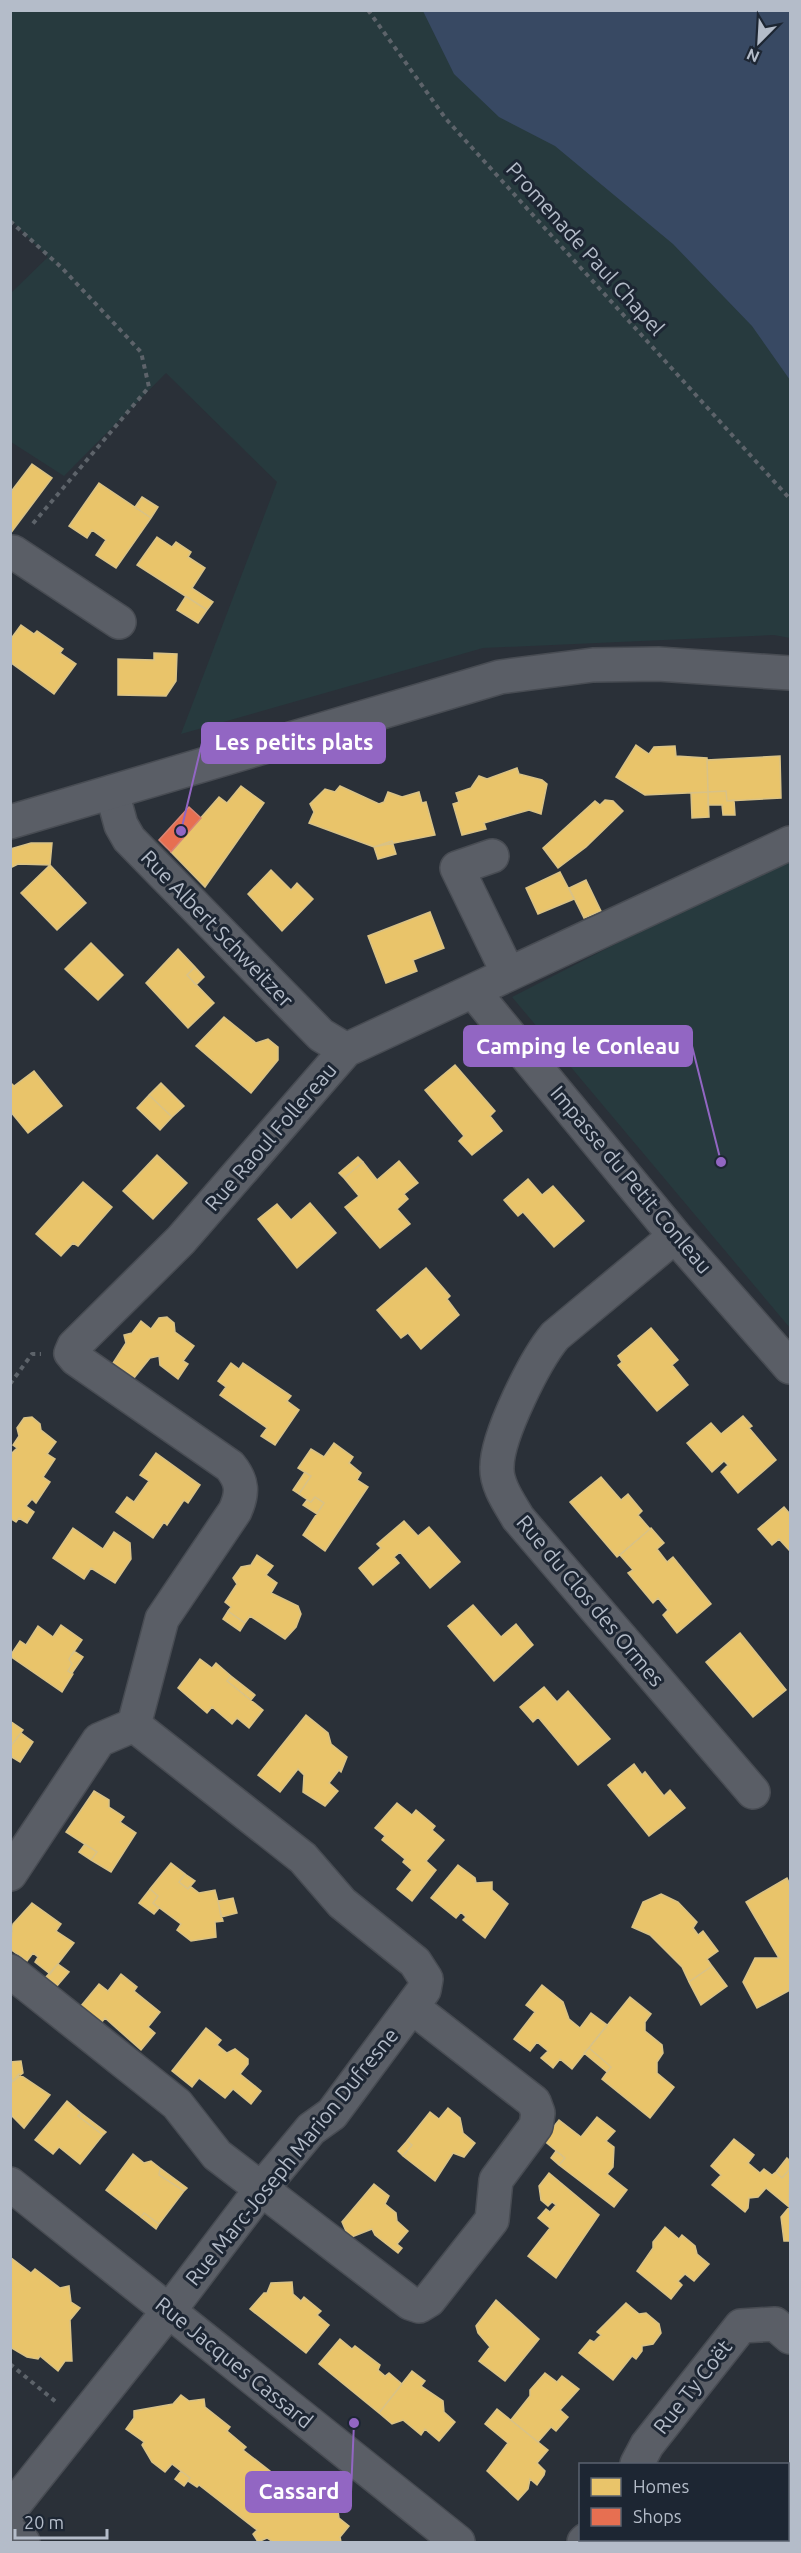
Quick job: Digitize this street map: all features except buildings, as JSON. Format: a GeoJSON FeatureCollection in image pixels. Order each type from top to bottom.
{"type":"FeatureCollection","features":[{"type":"Feature","properties":{"kind":"street"},"geometry":{"type":"LineString","coordinates":[[12,553],[119,622]]}},
{"type":"Feature","properties":{"kind":"street"},"geometry":{"type":"LineString","coordinates":[[10,822],[500,677],[593,665],[658,664],[790,673]]}},
{"type":"Feature","properties":{"kind":"street","name":"Rue Albert Schweitzer"},"geometry":{"type":"LineString","coordinates":[[112,792],[121,825],[129,839],[321,1035],[346,1050]]}},
{"type":"Feature","properties":{"kind":"street","name":"Rue Raoul Follereau"},"geometry":{"type":"LineString","coordinates":[[71,1353],[74,1346],[181,1240],[346,1050],[790,843]]}},
{"type":"Feature","properties":{"kind":"street"},"geometry":{"type":"LineString","coordinates":[[492,856],[457,868],[508,973]]}},
{"type":"Feature","properties":{"kind":"street","name":"Impasse du Petit Conleau"},"geometry":{"type":"LineString","coordinates":[[472,991],[675,1236],[790,1367]]}},
{"type":"Feature","properties":{"kind":"street","name":"Rue du Clos des Ormes"},"geometry":{"type":"LineString","coordinates":[[675,1236],[555,1335],[544,1349],[514,1412],[496,1467],[499,1482],[518,1518],[753,1792]]}},
{"type":"Feature","properties":{"kind":"street"},"geometry":{"type":"LineString","coordinates":[[10,1874],[99,1740],[134,1725],[162,1619],[235,1511],[241,1492],[239,1478],[230,1466],[76,1359],[71,1353]]}},
{"type":"Feature","properties":{"kind":"street","name":"Rue Marc-Joseph Marion Dufresne"},"geometry":{"type":"LineString","coordinates":[[10,2510],[169,2311],[262,2188],[311,2129],[332,2114],[424,1990],[426,1979],[415,1962],[342,1903],[303,1858],[134,1725]]}},
{"type":"Feature","properties":{"kind":"street"},"geometry":{"type":"LineString","coordinates":[[10,1971],[177,2104],[217,2155],[410,2303],[419,2306],[429,2300],[492,2220],[496,2180],[536,2126],[538,2113],[534,2102],[412,2007]]}},
{"type":"Feature","properties":{"kind":"street","name":"Rue Jacques Cassard"},"geometry":{"type":"LineString","coordinates":[[10,2184],[458,2542]]}},
{"type":"Feature","properties":{"kind":"street","name":"Rue Ty Coët"},"geometry":{"type":"LineString","coordinates":[[638,2463],[647,2445],[741,2326],[774,2324],[790,2337]]}},
{"type":"Feature","properties":{"kind":"street"},"geometry":{"type":"LineString","coordinates":[[10,2532],[23,2542]]}},
{"type":"Feature","properties":{"kind":"path","name":"Promenade Paul Chapel"},"geometry":{"type":"LineString","coordinates":[[368,10],[446,119],[790,499]]}},
{"type":"Feature","properties":{"kind":"path"},"geometry":{"type":"LineString","coordinates":[[10,221],[61,267],[141,352],[149,387],[37,517],[12,553]]}},
{"type":"Feature","properties":{"kind":"path"},"geometry":{"type":"LineString","coordinates":[[10,1384],[32,1354],[71,1353]]}},
{"type":"Feature","properties":{"kind":"path"},"geometry":{"type":"LineString","coordinates":[[10,2364],[80,2422]]}},
{"type":"Feature","properties":{"kind":"green space"},"geometry":{"type":"Polygon","coordinates":[[[10,11],[790,11],[790,638],[774,635],[483,648],[181,734],[277,482],[166,373],[64,476],[11,442],[11,293],[48,257],[11,220],[10,11]]]}},
{"type":"Feature","properties":{"kind":"green space"},"geometry":{"type":"Polygon","coordinates":[[[790,855],[790,1328],[512,997],[790,855]]]}},
{"type":"Feature","properties":{"kind":"water"},"geometry":{"type":"Polygon","coordinates":[[[423,11],[790,11],[790,380],[752,326],[673,244],[555,146],[499,117],[454,74],[423,11]]]}},
{"type":"Feature","properties":{"kind":"place","name":"Les petits plats"},"geometry":{"type":"Point","coordinates":[181,831]}},
{"type":"Feature","properties":{"kind":"place","name":"Camping le Conleau"},"geometry":{"type":"Point","coordinates":[721,1162]}},
{"type":"Feature","properties":{"kind":"place","name":"Cassard"},"geometry":{"type":"Point","coordinates":[354,2423]}}]}
